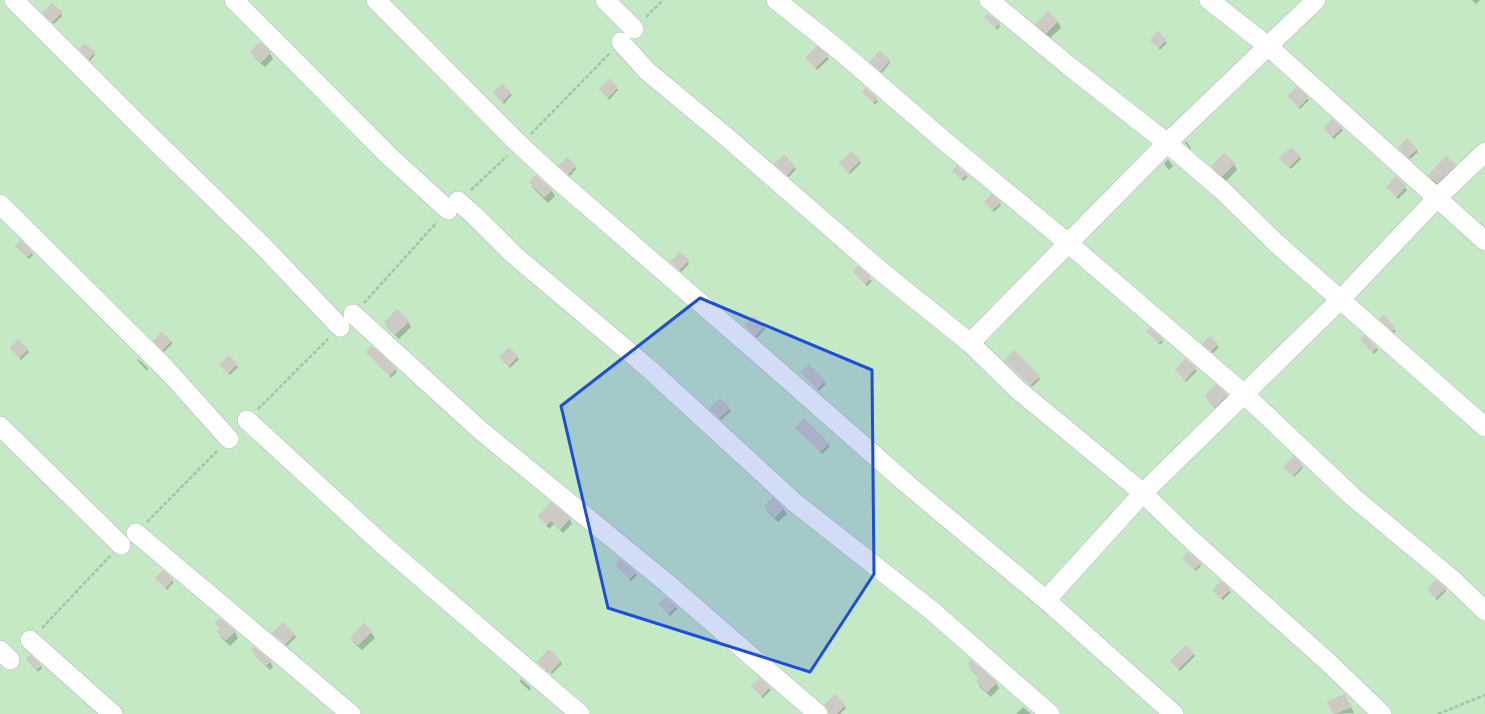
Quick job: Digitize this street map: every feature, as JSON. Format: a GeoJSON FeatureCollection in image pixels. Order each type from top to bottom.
{"type":"FeatureCollection","features":[{"type":"Feature","properties":{"kind":"lane"},"geometry":{"type":"LineString","coordinates":[[14,0],[264,247],[346,321],[668,584],[818,714]]}},
{"type":"Feature","properties":{"kind":"lane"},"geometry":{"type":"LineString","coordinates":[[234,0],[389,156],[453,206],[475,216],[514,255],[647,367],[794,502],[930,610],[1050,714]]}},
{"type":"Feature","properties":{"kind":"lane"},"geometry":{"type":"LineString","coordinates":[[376,0],[520,145],[559,181],[907,484],[1046,600],[1174,714]]}},
{"type":"Feature","properties":{"kind":"lane"},"geometry":{"type":"LineString","coordinates":[[605,0],[628,35],[647,71],[730,140],[883,273],[970,343],[1017,389],[1143,493],[1186,535],[1328,662],[1382,714]]}},
{"type":"Feature","properties":{"kind":"lane"},"geometry":{"type":"LineString","coordinates":[[776,0],[839,50],[1244,394],[1353,497],[1452,579],[1485,611]]}},
{"type":"Feature","properties":{"kind":"lane"},"geometry":{"type":"LineString","coordinates":[[1209,0],[1269,47],[1485,241]]}},
{"type":"Feature","properties":{"kind":"lane"},"geometry":{"type":"LineString","coordinates":[[970,343],[1167,143],[1269,47],[1316,0]]}},
{"type":"Feature","properties":{"kind":"lane"},"geometry":{"type":"LineString","coordinates":[[991,1],[1069,66],[1167,143],[1223,191],[1276,243],[1485,427]]}},
{"type":"Feature","properties":{"kind":"lane"},"geometry":{"type":"LineString","coordinates":[[1046,600],[1143,493],[1340,300],[1437,198],[1485,152]]}},
{"type":"Feature","properties":{"kind":"lane"},"geometry":{"type":"LineString","coordinates":[[0,204],[168,371],[229,439]]}},
{"type":"Feature","properties":{"kind":"lane"},"geometry":{"type":"LineString","coordinates":[[247,420],[383,545],[580,714]]}},
{"type":"Feature","properties":{"kind":"lane"},"geometry":{"type":"LineString","coordinates":[[0,426],[121,545]]}},
{"type":"Feature","properties":{"kind":"lane"},"geometry":{"type":"LineString","coordinates":[[136,533],[351,714]]}},
{"type":"Feature","properties":{"kind":"lane"},"geometry":{"type":"LineString","coordinates":[[30,640],[113,714]]}},
{"type":"Feature","properties":{"kind":"path"},"geometry":{"type":"LineString","coordinates":[[1438,714],[1485,695]]}},
{"type":"Feature","properties":{"kind":"highlighted area"},"geometry":{"type":"Polygon","coordinates":[[[700,298],[872,370],[874,574],[810,672],[608,608],[561,406],[700,298]]]}},
{"type":"Feature","properties":{"kind":"green space"},"geometry":{"type":"Polygon","coordinates":[[[0,0],[1485,0],[1485,714],[0,714],[0,0]]]}},
{"type":"Feature","properties":{"kind":"building"},"geometry":{"type":"Polygon","coordinates":[[[52,3],[62,12],[52,22],[42,13],[52,3]]]}},
{"type":"Feature","properties":{"kind":"building"},"geometry":{"type":"Polygon","coordinates":[[[1048,11],[1058,21],[1046,33],[1035,24],[1048,11]]]}},
{"type":"Feature","properties":{"kind":"building"},"geometry":{"type":"Polygon","coordinates":[[[988,14],[1000,23],[995,28],[984,17],[988,14]]]}},
{"type":"Feature","properties":{"kind":"building"},"geometry":{"type":"Polygon","coordinates":[[[1158,31],[1166,40],[1158,48],[1150,40],[1158,31]]]}},
{"type":"Feature","properties":{"kind":"building"},"geometry":{"type":"Polygon","coordinates":[[[260,42],[271,52],[261,62],[250,52],[260,42]]]}},
{"type":"Feature","properties":{"kind":"building"},"geometry":{"type":"Polygon","coordinates":[[[85,43],[95,52],[88,59],[79,49],[85,43]]]}},
{"type":"Feature","properties":{"kind":"building"},"geometry":{"type":"Polygon","coordinates":[[[817,46],[828,55],[815,68],[805,58],[817,46]]]}},
{"type":"Feature","properties":{"kind":"building"},"geometry":{"type":"Polygon","coordinates":[[[880,50],[890,60],[880,71],[869,62],[880,50]]]}},
{"type":"Feature","properties":{"kind":"building"},"geometry":{"type":"Polygon","coordinates":[[[609,79],[618,87],[607,98],[599,89],[609,79]]]}},
{"type":"Feature","properties":{"kind":"building"},"geometry":{"type":"Polygon","coordinates":[[[502,84],[511,92],[502,102],[493,93],[502,84]]]}},
{"type":"Feature","properties":{"kind":"building"},"geometry":{"type":"Polygon","coordinates":[[[1297,87],[1308,97],[1299,107],[1287,96],[1297,87]]]}},
{"type":"Feature","properties":{"kind":"building"},"geometry":{"type":"Polygon","coordinates":[[[866,88],[877,98],[873,103],[862,92],[866,88]]]}},
{"type":"Feature","properties":{"kind":"building"},"geometry":{"type":"Polygon","coordinates":[[[1332,119],[1342,127],[1332,137],[1323,128],[1332,119]]]}},
{"type":"Feature","properties":{"kind":"building"},"geometry":{"type":"Polygon","coordinates":[[[1407,138],[1417,149],[1408,157],[1398,148],[1407,138]]]}},
{"type":"Feature","properties":{"kind":"building"},"geometry":{"type":"Polygon","coordinates":[[[1291,147],[1300,156],[1289,167],[1279,158],[1291,147]]]}},
{"type":"Feature","properties":{"kind":"building"},"geometry":{"type":"Polygon","coordinates":[[[851,151],[860,160],[848,172],[839,163],[851,151]]]}},
{"type":"Feature","properties":{"kind":"building"},"geometry":{"type":"Polygon","coordinates":[[[1224,153],[1235,163],[1222,176],[1211,166],[1224,153]]]}},
{"type":"Feature","properties":{"kind":"building"},"geometry":{"type":"Polygon","coordinates":[[[784,154],[795,166],[787,175],[774,164],[784,154]]]}},
{"type":"Feature","properties":{"kind":"building"},"geometry":{"type":"Polygon","coordinates":[[[1446,156],[1456,165],[1437,183],[1428,175],[1446,156]]]}},
{"type":"Feature","properties":{"kind":"building"},"geometry":{"type":"Polygon","coordinates":[[[567,157],[576,166],[568,174],[558,166],[567,157]]]}},
{"type":"Feature","properties":{"kind":"building"},"geometry":{"type":"Polygon","coordinates":[[[957,166],[967,174],[961,179],[952,171],[957,166]]]}},
{"type":"Feature","properties":{"kind":"building"},"geometry":{"type":"Polygon","coordinates":[[[536,175],[552,190],[544,197],[529,182],[536,175]]]}},
{"type":"Feature","properties":{"kind":"building"},"geometry":{"type":"Polygon","coordinates":[[[1396,176],[1406,186],[1396,197],[1386,187],[1396,176]]]}},
{"type":"Feature","properties":{"kind":"building"},"geometry":{"type":"Polygon","coordinates":[[[992,194],[1001,202],[992,210],[984,202],[992,194]]]}},
{"type":"Feature","properties":{"kind":"building"},"geometry":{"type":"Polygon","coordinates":[[[21,240],[32,252],[27,257],[15,246],[21,240]]]}},
{"type":"Feature","properties":{"kind":"building"},"geometry":{"type":"Polygon","coordinates":[[[680,252],[689,260],[679,270],[670,262],[680,252]]]}},
{"type":"Feature","properties":{"kind":"building"},"geometry":{"type":"Polygon","coordinates":[[[858,266],[871,277],[865,284],[853,272],[858,266]]]}},
{"type":"Feature","properties":{"kind":"building"},"geometry":{"type":"Polygon","coordinates":[[[397,309],[409,321],[395,334],[384,322],[397,309]]]}},
{"type":"Feature","properties":{"kind":"building"},"geometry":{"type":"Polygon","coordinates":[[[754,315],[764,326],[755,336],[744,325],[754,315]]]}},
{"type":"Feature","properties":{"kind":"building"},"geometry":{"type":"Polygon","coordinates":[[[1383,315],[1395,328],[1392,331],[1379,319],[1383,315]]]}},
{"type":"Feature","properties":{"kind":"building"},"geometry":{"type":"Polygon","coordinates":[[[1150,328],[1163,339],[1158,343],[1146,331],[1150,328]]]}},
{"type":"Feature","properties":{"kind":"building"},"geometry":{"type":"Polygon","coordinates":[[[162,332],[171,341],[162,350],[153,341],[162,332]]]}},
{"type":"Feature","properties":{"kind":"building"},"geometry":{"type":"Polygon","coordinates":[[[1364,335],[1377,347],[1372,352],[1360,339],[1364,335]]]}},
{"type":"Feature","properties":{"kind":"building"},"geometry":{"type":"Polygon","coordinates":[[[1210,336],[1218,344],[1211,351],[1202,344],[1210,336]]]}},
{"type":"Feature","properties":{"kind":"building"},"geometry":{"type":"Polygon","coordinates":[[[18,339],[28,349],[19,358],[10,348],[18,339]]]}},
{"type":"Feature","properties":{"kind":"building"},"geometry":{"type":"Polygon","coordinates":[[[372,346],[396,368],[389,376],[366,352],[372,346]]]}},
{"type":"Feature","properties":{"kind":"building"},"geometry":{"type":"Polygon","coordinates":[[[509,347],[518,356],[508,366],[499,357],[509,347]]]}},
{"type":"Feature","properties":{"kind":"building"},"geometry":{"type":"Polygon","coordinates":[[[1014,350],[1040,376],[1030,385],[1004,361],[1014,350]]]}},
{"type":"Feature","properties":{"kind":"building"},"geometry":{"type":"Polygon","coordinates":[[[229,355],[237,364],[228,373],[219,365],[229,355]]]}},
{"type":"Feature","properties":{"kind":"building"},"geometry":{"type":"Polygon","coordinates":[[[1185,359],[1196,367],[1185,380],[1175,370],[1185,359]]]}},
{"type":"Feature","properties":{"kind":"building"},"geometry":{"type":"Polygon","coordinates":[[[809,364],[825,380],[817,389],[801,373],[809,364]]]}},
{"type":"Feature","properties":{"kind":"building"},"geometry":{"type":"Polygon","coordinates":[[[1216,384],[1227,395],[1215,407],[1204,396],[1216,384]]]}},
{"type":"Feature","properties":{"kind":"building"},"geometry":{"type":"Polygon","coordinates":[[[720,398],[730,408],[719,418],[709,409],[720,398]]]}},
{"type":"Feature","properties":{"kind":"building"},"geometry":{"type":"Polygon","coordinates":[[[804,418],[829,443],[820,452],[795,428],[804,418]]]}},
{"type":"Feature","properties":{"kind":"building"},"geometry":{"type":"Polygon","coordinates":[[[1294,456],[1303,465],[1292,476],[1283,467],[1294,456]]]}},
{"type":"Feature","properties":{"kind":"building"},"geometry":{"type":"Polygon","coordinates":[[[773,497],[784,508],[775,517],[764,506],[773,497]]]}},
{"type":"Feature","properties":{"kind":"building"},"geometry":{"type":"Polygon","coordinates":[[[551,502],[570,518],[560,529],[551,520],[546,525],[538,516],[551,502]]]}},
{"type":"Feature","properties":{"kind":"building"},"geometry":{"type":"Polygon","coordinates":[[[1188,552],[1201,563],[1194,569],[1182,558],[1188,552]]]}},
{"type":"Feature","properties":{"kind":"building"},"geometry":{"type":"Polygon","coordinates":[[[620,559],[636,572],[629,579],[615,565],[620,559]]]}},
{"type":"Feature","properties":{"kind":"building"},"geometry":{"type":"Polygon","coordinates":[[[163,570],[173,579],[165,588],[155,578],[163,570]]]}},
{"type":"Feature","properties":{"kind":"building"},"geometry":{"type":"Polygon","coordinates":[[[1436,580],[1446,588],[1435,598],[1427,589],[1436,580]]]}},
{"type":"Feature","properties":{"kind":"building"},"geometry":{"type":"Polygon","coordinates":[[[1221,581],[1230,589],[1221,598],[1212,590],[1221,581]]]}},
{"type":"Feature","properties":{"kind":"building"},"geometry":{"type":"Polygon","coordinates":[[[666,597],[676,606],[668,614],[658,604],[666,597]]]}},
{"type":"Feature","properties":{"kind":"building"},"geometry":{"type":"Polygon","coordinates":[[[220,618],[235,631],[226,640],[217,631],[219,628],[215,623],[220,618]]]}},
{"type":"Feature","properties":{"kind":"building"},"geometry":{"type":"Polygon","coordinates":[[[283,622],[295,634],[285,644],[272,633],[283,622]]]}},
{"type":"Feature","properties":{"kind":"building"},"geometry":{"type":"Polygon","coordinates":[[[364,623],[372,631],[358,645],[350,637],[364,623]]]}},
{"type":"Feature","properties":{"kind":"building"},"geometry":{"type":"Polygon","coordinates":[[[1186,645],[1194,653],[1178,669],[1170,661],[1186,645]]]}},
{"type":"Feature","properties":{"kind":"building"},"geometry":{"type":"Polygon","coordinates":[[[254,647],[271,661],[266,665],[251,650],[254,647]]]}},
{"type":"Feature","properties":{"kind":"building"},"geometry":{"type":"Polygon","coordinates":[[[549,649],[561,661],[550,672],[537,662],[549,649]]]}},
{"type":"Feature","properties":{"kind":"building"},"geometry":{"type":"Polygon","coordinates":[[[30,655],[41,665],[36,670],[26,659],[30,655]]]}},
{"type":"Feature","properties":{"kind":"building"},"geometry":{"type":"Polygon","coordinates":[[[971,660],[997,682],[987,692],[976,681],[979,677],[967,664],[971,660]]]}},
{"type":"Feature","properties":{"kind":"building"},"geometry":{"type":"Polygon","coordinates":[[[760,678],[770,687],[761,696],[751,686],[760,678]]]}},
{"type":"Feature","properties":{"kind":"building"},"geometry":{"type":"Polygon","coordinates":[[[835,694],[845,705],[836,714],[829,714],[824,705],[835,694]]]}},
{"type":"Feature","properties":{"kind":"building"},"geometry":{"type":"Polygon","coordinates":[[[1345,694],[1351,707],[1333,714],[1327,701],[1345,694]]]}}]}
